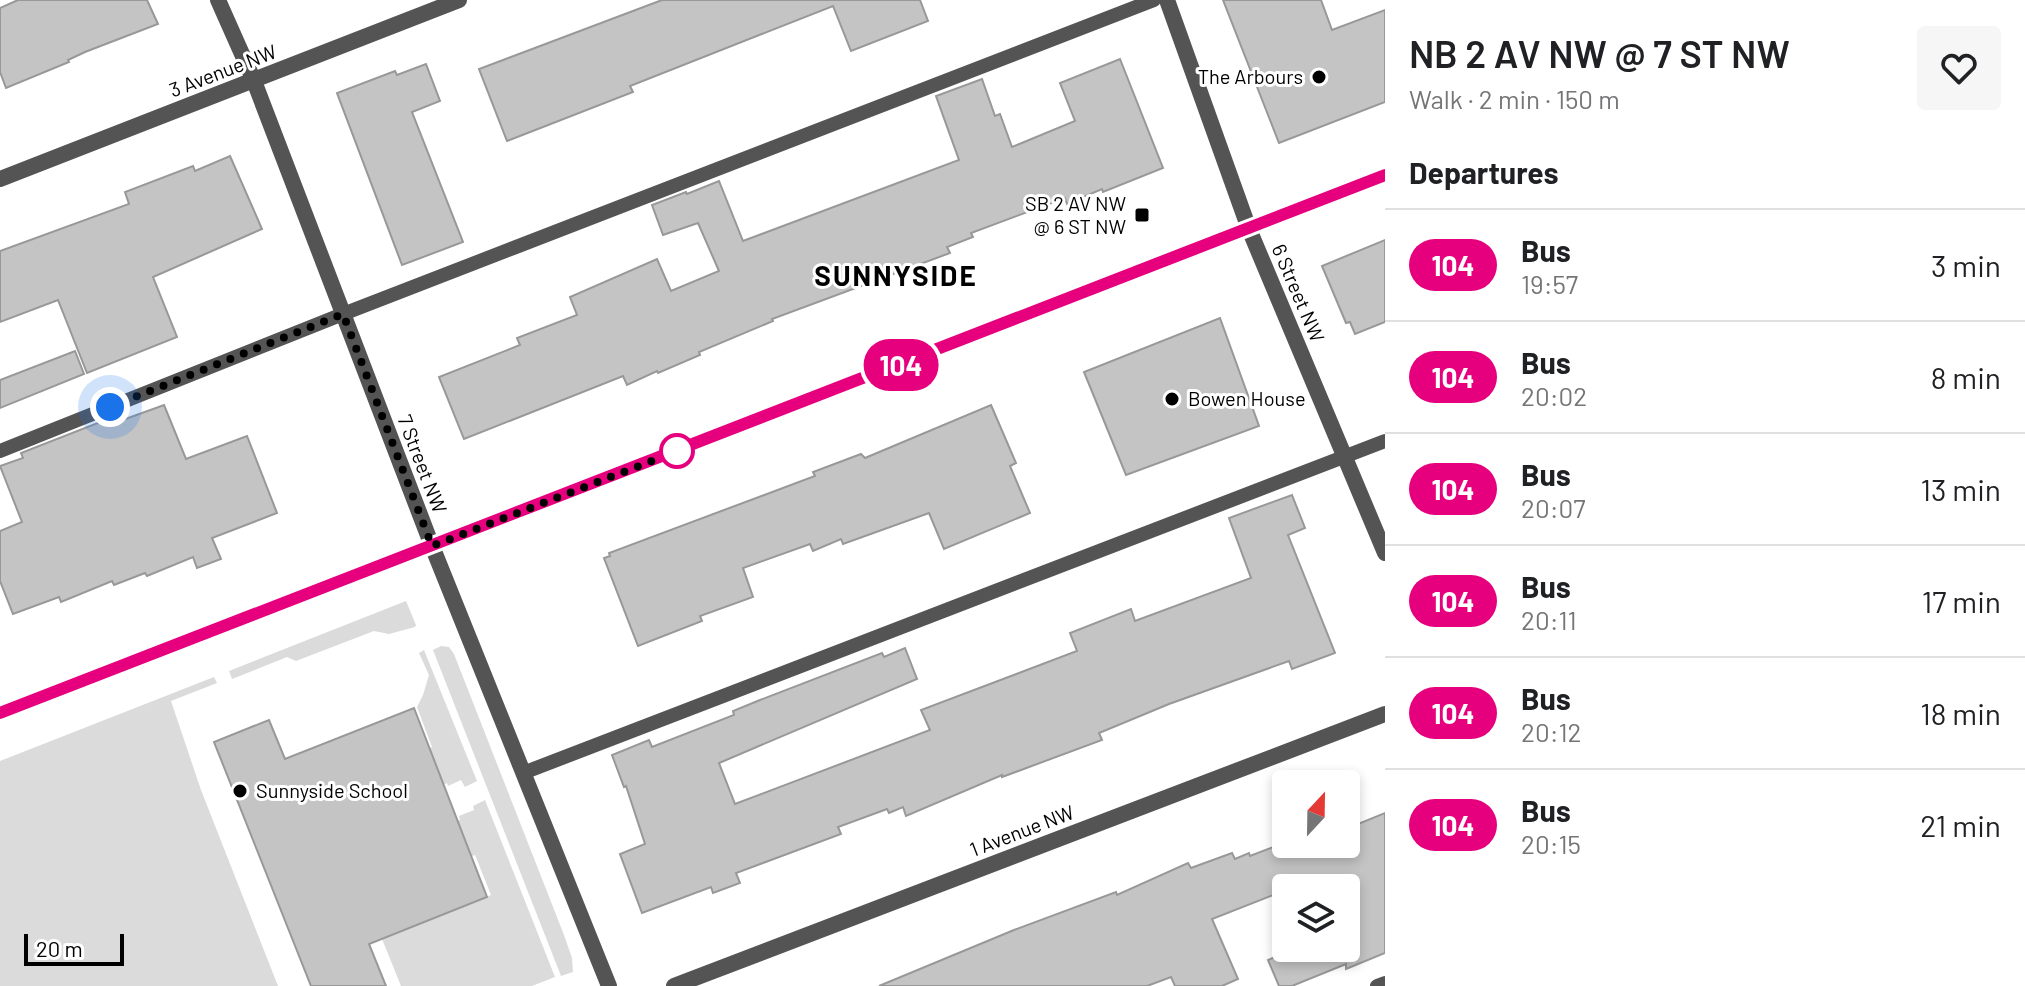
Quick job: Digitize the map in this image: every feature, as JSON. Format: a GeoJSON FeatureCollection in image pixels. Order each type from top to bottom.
{"type":"FeatureCollection","features":[{"type":"Feature","properties":{"kind":"street","name":"7 Street NW"},"geometry":{"type":"LineString","coordinates":[[218,0],[254,81],[432,546],[609,986]]}},
{"type":"Feature","properties":{"kind":"street","name":"3 Avenue NW"},"geometry":{"type":"LineString","coordinates":[[0,179],[459,0]]}},
{"type":"Feature","properties":{"kind":"street","name":"6 Street NW"},"geometry":{"type":"LineString","coordinates":[[1167,0],[1249,229],[1385,553]]}},
{"type":"Feature","properties":{"kind":"street"},"geometry":{"type":"LineString","coordinates":[[0,713],[1385,175]]}},
{"type":"Feature","properties":{"kind":"street","name":"1 Avenue NW"},"geometry":{"type":"LineString","coordinates":[[674,986],[1385,714]]}},
{"type":"Feature","properties":{"kind":"lane"},"geometry":{"type":"LineString","coordinates":[[0,451],[343,314],[1154,0]]}},
{"type":"Feature","properties":{"kind":"lane"},"geometry":{"type":"LineString","coordinates":[[523,773],[1385,441]]}},
{"type":"Feature","properties":{"kind":"lane"},"geometry":{"type":"LineString","coordinates":[[1377,986],[1385,983]]}},
{"type":"Feature","properties":{"kind":"shaded area"},"geometry":{"type":"Polygon","coordinates":[[[406,601],[415,627],[389,634],[374,631],[296,661],[287,657],[232,679],[229,671],[406,601]]]}},
{"type":"Feature","properties":{"kind":"shaded area"},"geometry":{"type":"Polygon","coordinates":[[[441,646],[449,647],[454,654],[564,935],[573,972],[561,976],[433,650],[441,646]]]}},
{"type":"Feature","properties":{"kind":"shaded area"},"geometry":{"type":"Polygon","coordinates":[[[424,650],[477,781],[465,787],[461,780],[439,787],[425,751],[432,747],[417,707],[429,675],[419,653],[424,650]]]}},
{"type":"Feature","properties":{"kind":"shaded area"},"geometry":{"type":"Polygon","coordinates":[[[214,677],[217,683],[171,701],[201,790],[278,986],[0,986],[0,761],[214,677]]]}},
{"type":"Feature","properties":{"kind":"shaded area"},"geometry":{"type":"Polygon","coordinates":[[[485,800],[555,977],[532,986],[401,986],[382,939],[491,895],[475,855],[467,858],[454,822],[485,800]]]}},
{"type":"Feature","properties":{"kind":"building"},"geometry":{"type":"Polygon","coordinates":[[[18,0],[147,0],[158,24],[85,52],[69,62],[6,88],[0,72],[0,8],[18,0]]]}},
{"type":"Feature","properties":{"kind":"building"},"geometry":{"type":"Polygon","coordinates":[[[662,0],[920,0],[928,21],[851,51],[833,6],[630,86],[633,92],[507,141],[479,69],[662,0]]]}},
{"type":"Feature","properties":{"kind":"building","name":"The Arbours"},"geometry":{"type":"Polygon","coordinates":[[[1223,0],[1321,0],[1332,30],[1385,10],[1385,102],[1279,143],[1223,0]]]}},
{"type":"Feature","properties":{"kind":"building"},"geometry":{"type":"Polygon","coordinates":[[[1120,59],[1163,168],[1103,192],[1102,189],[1067,204],[1065,198],[971,233],[973,237],[947,247],[950,253],[772,319],[658,373],[627,385],[623,376],[464,439],[439,377],[520,345],[517,338],[577,315],[570,297],[657,259],[671,291],[719,271],[698,223],[663,235],[652,205],[719,181],[743,241],[959,160],[936,96],[982,79],[995,116],[1000,114],[1012,147],[1075,121],[1060,83],[1120,59]]]}},
{"type":"Feature","properties":{"kind":"building"},"geometry":{"type":"Polygon","coordinates":[[[426,64],[440,101],[412,112],[463,242],[402,265],[337,93],[395,71],[397,75],[426,64]]]}},
{"type":"Feature","properties":{"kind":"building"},"geometry":{"type":"Polygon","coordinates":[[[230,156],[262,229],[153,277],[177,337],[87,373],[58,300],[0,322],[0,251],[129,204],[125,192],[193,166],[195,171],[230,156]]]}},
{"type":"Feature","properties":{"kind":"building"},"geometry":{"type":"Polygon","coordinates":[[[1385,240],[1385,322],[1355,334],[1350,322],[1346,323],[1322,266],[1385,240]]]}},
{"type":"Feature","properties":{"kind":"building","name":"Bowen House"},"geometry":{"type":"Polygon","coordinates":[[[1220,318],[1259,426],[1126,475],[1084,372],[1220,318]]]}},
{"type":"Feature","properties":{"kind":"building"},"geometry":{"type":"Polygon","coordinates":[[[75,351],[84,374],[0,408],[0,380],[75,351]]]}},
{"type":"Feature","properties":{"kind":"building"},"geometry":{"type":"Polygon","coordinates":[[[164,405],[186,459],[247,436],[277,513],[212,538],[221,559],[197,568],[193,557],[147,576],[145,573],[114,585],[112,581],[61,602],[59,597],[13,614],[0,581],[0,531],[22,522],[0,466],[23,458],[21,453],[118,415],[120,421],[164,405]]]}},
{"type":"Feature","properties":{"kind":"building"},"geometry":{"type":"Polygon","coordinates":[[[991,405],[1016,463],[1010,466],[1030,513],[944,549],[929,513],[843,544],[841,539],[813,551],[810,544],[743,568],[753,597],[700,616],[702,621],[638,646],[604,558],[610,556],[609,553],[815,476],[813,472],[861,454],[865,458],[991,405]]]}},
{"type":"Feature","properties":{"kind":"building"},"geometry":{"type":"Polygon","coordinates":[[[1292,495],[1305,528],[1288,535],[1335,653],[1292,669],[1289,661],[1169,704],[1099,733],[1102,740],[1002,775],[906,816],[903,807],[889,813],[887,809],[838,827],[841,834],[736,873],[740,883],[713,893],[711,887],[642,913],[620,854],[645,844],[612,755],[649,740],[652,747],[734,715],[733,711],[760,700],[882,653],[884,657],[905,648],[917,679],[719,763],[735,804],[930,730],[921,710],[1077,651],[1070,633],[1131,609],[1135,621],[1251,578],[1229,518],[1292,495]]]}},
{"type":"Feature","properties":{"kind":"building"},"geometry":{"type":"Polygon","coordinates":[[[414,708],[487,897],[369,944],[386,986],[311,986],[214,742],[269,720],[285,759],[414,708]]]}},
{"type":"Feature","properties":{"kind":"building"},"geometry":{"type":"Polygon","coordinates":[[[1385,813],[1385,953],[1346,969],[1346,964],[1292,986],[1279,986],[1268,960],[1360,962],[1360,874],[1272,874],[1272,895],[1212,919],[1238,979],[1222,986],[1175,986],[1171,977],[1147,986],[879,986],[1014,930],[1116,892],[1117,895],[1188,863],[1191,868],[1232,853],[1235,859],[1272,847],[1272,858],[1360,858],[1360,823],[1385,813]]]}},
{"type":"Feature","properties":{"kind":"bus line","name":"104"},"geometry":{"type":"LineString","coordinates":[[0,713],[1385,175]]}},
{"type":"Feature","properties":{"kind":"place","name":"The Arbours"},"geometry":{"type":"Point","coordinates":[1319,77]}},
{"type":"Feature","properties":{"kind":"place","name":"SB 2 AV NW @ 6 ST NW"},"geometry":{"type":"Point","coordinates":[1142,215]}},
{"type":"Feature","properties":{"kind":"place","name":"Bowen House"},"geometry":{"type":"Point","coordinates":[1172,399]}},
{"type":"Feature","properties":{"kind":"place","name":"Sunnyside School"},"geometry":{"type":"Point","coordinates":[240,791]}},
{"type":"Feature","properties":{"kind":"district","name":"SUNNYSIDE"},"geometry":{"type":"Point","coordinates":[896,276]}},
{"type":"Feature","properties":{"kind":"route"},"geometry":{"type":"LineString","coordinates":[[110,407],[343,314],[432,546],[683,449],[677,451]]}}]}
